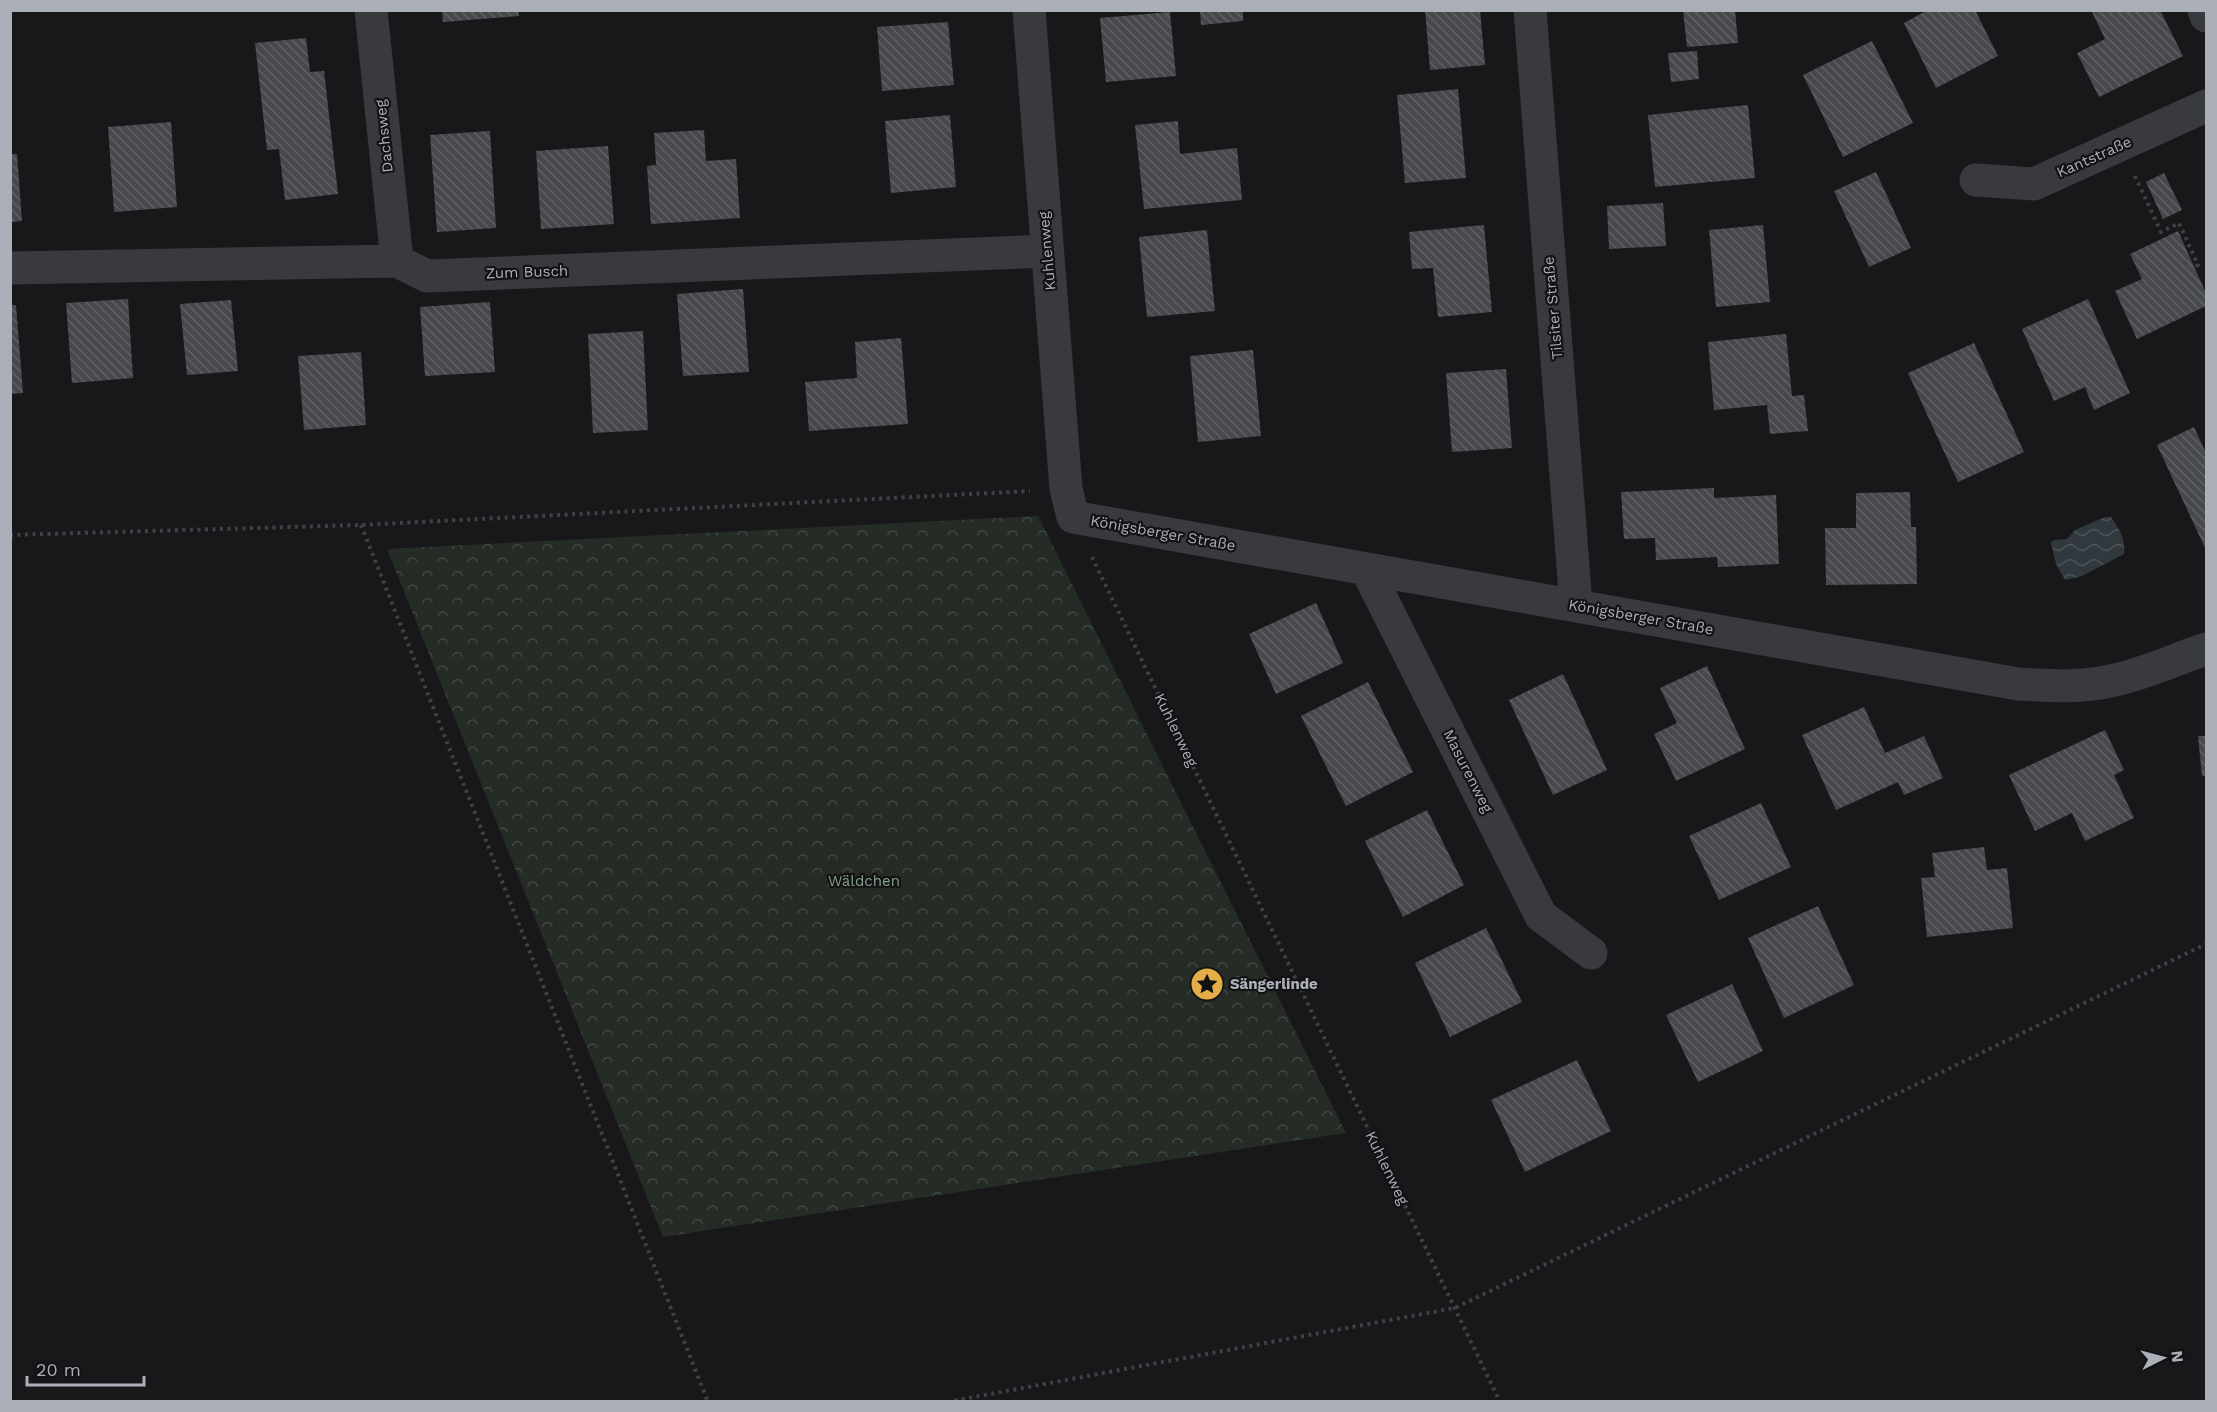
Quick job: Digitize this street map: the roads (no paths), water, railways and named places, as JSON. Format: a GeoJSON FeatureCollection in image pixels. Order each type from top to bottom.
{"type":"FeatureCollection","features":[{"type":"Feature","properties":{"kind":"street","name":"Dachsweg"},"geometry":{"type":"LineString","coordinates":[[371,10],[397,261]]}},
{"type":"Feature","properties":{"kind":"street","name":"Kuhlenweg"},"geometry":{"type":"LineString","coordinates":[[1029,10],[1047,251],[1070,503]]}},
{"type":"Feature","properties":{"kind":"street","name":"Tilsiter Straße"},"geometry":{"type":"LineString","coordinates":[[1530,10],[1576,605]]}},
{"type":"Feature","properties":{"kind":"street"},"geometry":{"type":"LineString","coordinates":[[2204,10],[2206,16]]}},
{"type":"Feature","properties":{"kind":"street","name":"Kantstraße"},"geometry":{"type":"LineString","coordinates":[[1976,180],[2034,184],[2206,106]]}},
{"type":"Feature","properties":{"kind":"street","name":"Zum Busch"},"geometry":{"type":"LineString","coordinates":[[10,268],[397,261],[427,276],[1047,251]]}},
{"type":"Feature","properties":{"kind":"street","name":"Königsberger Straße"},"geometry":{"type":"LineString","coordinates":[[1070,503],[1367,570],[2029,685],[2082,685],[2115,680],[2206,649]]}},
{"type":"Feature","properties":{"kind":"street","name":"Masurenweg"},"geometry":{"type":"LineString","coordinates":[[1367,570],[1541,916],[1591,953]]}},
{"type":"Feature","properties":{"kind":"water"},"geometry":{"type":"Polygon","coordinates":[[[2105,517],[2111,517],[2119,530],[2123,539],[2124,554],[2082,576],[2065,580],[2056,564],[2051,542],[2067,539],[2075,530],[2105,517]]]}},
{"type":"Feature","properties":{"kind":"place","name":"Sängerlinde"},"geometry":{"type":"Point","coordinates":[1207,984]}},
{"type":"Feature","properties":{"kind":"park label","name":"Wäldchen"},"geometry":{"type":"Point","coordinates":[864,881]}}]}
